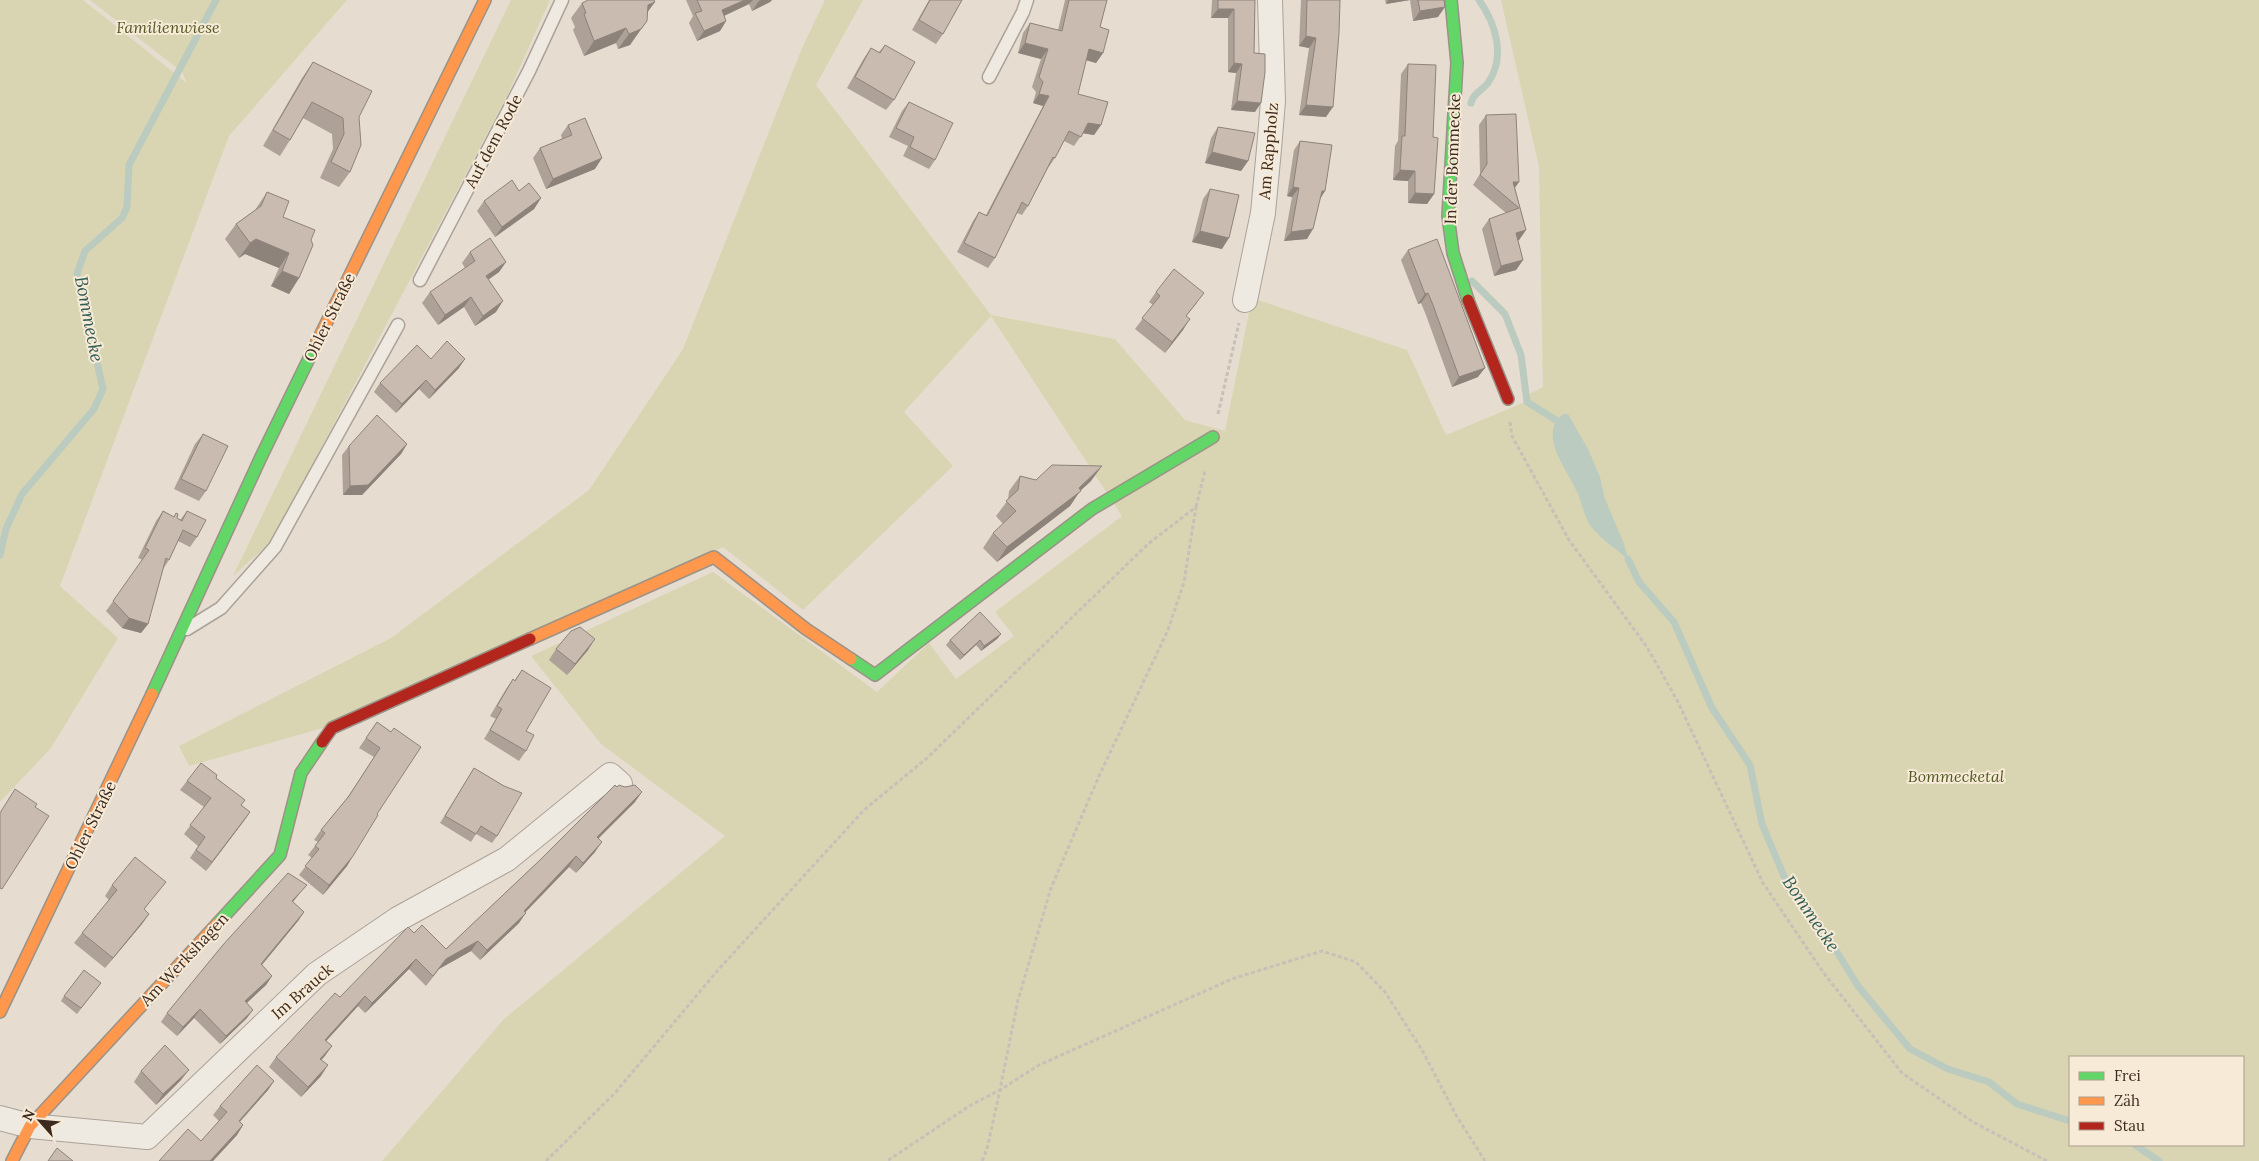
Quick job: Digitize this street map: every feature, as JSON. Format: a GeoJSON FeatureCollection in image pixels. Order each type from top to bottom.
{"type":"FeatureCollection","features":[{"type":"Feature","properties":{"kind":"street","name":"Ohler Straße"},"geometry":{"type":"LineString","coordinates":[[0,1012],[120,763],[175,639],[261,457],[484,0]]}},
{"type":"Feature","properties":{"kind":"street","name":"Am Rappholz"},"geometry":{"type":"LineString","coordinates":[[1244,300],[1263,212],[1269,149],[1273,101],[1270,0]]}},
{"type":"Feature","properties":{"kind":"street","name":"In der Bommecke"},"geometry":{"type":"LineString","coordinates":[[1450,0],[1455,20],[1455,78],[1448,197],[1449,231],[1465,294],[1508,399]]}},
{"type":"Feature","properties":{"kind":"street","name":"Am Werkshagen"},"geometry":{"type":"LineString","coordinates":[[12,1161],[30,1126],[280,855],[301,773],[332,728],[714,558],[806,629],[875,675],[1092,509],[1213,437]]}},
{"type":"Feature","properties":{"kind":"street","name":"Im Brauck"},"geometry":{"type":"LineString","coordinates":[[0,1118],[30,1126],[146,1137],[317,974],[398,919],[507,858],[610,775],[620,784]]}},
{"type":"Feature","properties":{"kind":"lane","name":"Auf dem Rode"},"geometry":{"type":"LineString","coordinates":[[420,280],[530,71],[562,0]]}},
{"type":"Feature","properties":{"kind":"lane"},"geometry":{"type":"LineString","coordinates":[[989,77],[1023,12],[1027,0]]}},
{"type":"Feature","properties":{"kind":"lane"},"geometry":{"type":"LineString","coordinates":[[175,639],[221,608],[275,547],[398,325]]}},
{"type":"Feature","properties":{"kind":"path"},"geometry":{"type":"LineString","coordinates":[[982,1161],[987,1149],[1018,1000],[1051,888],[1098,776],[1168,630],[1184,582],[1196,507],[1244,300]]}},
{"type":"Feature","properties":{"kind":"path"},"geometry":{"type":"LineString","coordinates":[[1508,399],[1512,436],[1569,540],[1647,647],[1678,702],[1763,883],[1823,972],[1902,1073],[1973,1122],[2047,1161]]}},
{"type":"Feature","properties":{"kind":"path"},"geometry":{"type":"LineString","coordinates":[[546,1161],[615,1093],[718,970],[864,810],[927,758],[1148,544],[1196,507]]}},
{"type":"Feature","properties":{"kind":"path"},"geometry":{"type":"LineString","coordinates":[[887,1161],[971,1105],[1000,1090],[1038,1065],[1232,979],[1322,951],[1356,962],[1385,992],[1422,1050],[1456,1115],[1485,1161]]}},
{"type":"Feature","properties":{"kind":"green space","name":"Familienwiese"},"geometry":{"type":"Polygon","coordinates":[[[0,0],[83,0],[187,83],[182,72],[90,0],[347,0],[229,136],[60,586],[118,638],[51,748],[0,802],[0,0]]]}},
{"type":"Feature","properties":{"kind":"green space"},"geometry":{"type":"Polygon","coordinates":[[[511,0],[550,0],[507,96],[272,541],[233,576],[511,0]]]}},
{"type":"Feature","properties":{"kind":"green space","name":"Bommecketal"},"geometry":{"type":"Polygon","coordinates":[[[825,0],[863,0],[816,85],[991,315],[1115,339],[1185,420],[1225,431],[1252,298],[1407,350],[1446,435],[1525,402],[1523,397],[1543,387],[1539,167],[1501,0],[2259,0],[2259,1161],[382,1161],[504,1019],[725,836],[601,744],[531,656],[713,572],[877,692],[929,643],[956,679],[1014,636],[995,612],[1122,516],[991,316],[904,412],[953,466],[803,610],[723,547],[323,728],[189,766],[179,746],[391,638],[589,490],[683,349],[802,48],[825,0]]]}},
{"type":"Feature","properties":{"kind":"shaded area"},"geometry":{"type":"Polygon","coordinates":[[[1563,414],[1568,414],[1588,449],[1600,477],[1605,499],[1624,544],[1628,559],[1603,539],[1590,525],[1578,494],[1556,452],[1553,431],[1556,422],[1563,414]]]}},
{"type":"Feature","properties":{"kind":"building"},"geometry":{"type":"Polygon","coordinates":[[[588,0],[654,0],[655,2],[648,5],[647,21],[641,29],[629,34],[626,28],[594,41],[582,3],[588,0]]]}},
{"type":"Feature","properties":{"kind":"building"},"geometry":{"type":"Polygon","coordinates":[[[697,0],[745,0],[722,10],[726,21],[704,31],[695,13],[702,11],[697,0]]]}},
{"type":"Feature","properties":{"kind":"building"},"geometry":{"type":"Polygon","coordinates":[[[930,0],[962,0],[943,34],[919,20],[930,0]]]}},
{"type":"Feature","properties":{"kind":"building"},"geometry":{"type":"Polygon","coordinates":[[[1069,0],[1107,0],[1100,27],[1109,30],[1103,53],[1089,49],[1078,94],[1108,102],[1101,125],[1088,123],[1081,137],[1069,131],[1055,158],[1053,157],[1028,206],[1022,202],[995,258],[964,243],[979,212],[987,216],[1049,96],[1039,94],[1043,82],[1039,77],[1048,49],[1025,43],[1030,23],[1062,31],[1069,0]]]}},
{"type":"Feature","properties":{"kind":"building"},"geometry":{"type":"Polygon","coordinates":[[[1218,0],[1255,0],[1254,53],[1265,54],[1261,103],[1237,101],[1242,64],[1234,63],[1234,9],[1218,9],[1218,0]]]}},
{"type":"Feature","properties":{"kind":"building"},"geometry":{"type":"Polygon","coordinates":[[[1307,0],[1340,0],[1333,107],[1306,105],[1316,38],[1306,36],[1307,0]]]}},
{"type":"Feature","properties":{"kind":"building"},"geometry":{"type":"Polygon","coordinates":[[[1418,0],[1444,0],[1445,7],[1420,11],[1418,0]]]}},
{"type":"Feature","properties":{"kind":"building"},"geometry":{"type":"Polygon","coordinates":[[[885,45],[915,62],[894,100],[855,77],[871,48],[880,53],[885,45]]]}},
{"type":"Feature","properties":{"kind":"building"},"geometry":{"type":"Polygon","coordinates":[[[313,62],[372,91],[359,117],[361,145],[350,172],[331,162],[344,134],[343,118],[312,102],[290,140],[273,130],[313,62]]]}},
{"type":"Feature","properties":{"kind":"building"},"geometry":{"type":"Polygon","coordinates":[[[1408,64],[1436,65],[1433,137],[1438,138],[1434,194],[1415,193],[1415,171],[1400,170],[1402,136],[1405,136],[1408,64]]]}},
{"type":"Feature","properties":{"kind":"building"},"geometry":{"type":"Polygon","coordinates":[[[909,102],[953,123],[935,160],[910,147],[914,137],[896,128],[909,102]]]}},
{"type":"Feature","properties":{"kind":"building"},"geometry":{"type":"Polygon","coordinates":[[[1516,114],[1519,182],[1513,182],[1526,230],[1516,233],[1523,260],[1501,266],[1489,219],[1519,208],[1480,175],[1487,164],[1486,115],[1516,114]]]}},
{"type":"Feature","properties":{"kind":"building"},"geometry":{"type":"Polygon","coordinates":[[[585,118],[602,158],[553,179],[540,148],[572,135],[568,125],[585,118]]]}},
{"type":"Feature","properties":{"kind":"building"},"geometry":{"type":"Polygon","coordinates":[[[1218,127],[1255,133],[1248,161],[1212,152],[1218,127]]]}},
{"type":"Feature","properties":{"kind":"building"},"geometry":{"type":"Polygon","coordinates":[[[1300,141],[1332,145],[1325,191],[1322,191],[1313,229],[1291,232],[1299,188],[1293,187],[1300,141]]]}},
{"type":"Feature","properties":{"kind":"building"},"geometry":{"type":"Polygon","coordinates":[[[512,180],[519,191],[529,183],[541,198],[502,227],[484,201],[512,180]]]}},
{"type":"Feature","properties":{"kind":"building"},"geometry":{"type":"Polygon","coordinates":[[[1210,189],[1239,195],[1229,238],[1200,231],[1210,189]]]}},
{"type":"Feature","properties":{"kind":"building"},"geometry":{"type":"Polygon","coordinates":[[[267,192],[289,201],[283,217],[315,230],[311,240],[313,245],[299,278],[282,271],[289,253],[256,239],[250,243],[236,224],[261,206],[267,192]]]}},
{"type":"Feature","properties":{"kind":"building"},"geometry":{"type":"Polygon","coordinates":[[[490,238],[506,262],[486,276],[503,301],[483,316],[471,297],[445,315],[430,292],[475,261],[470,252],[490,238]]]}},
{"type":"Feature","properties":{"kind":"building"},"geometry":{"type":"Polygon","coordinates":[[[1437,239],[1485,368],[1459,377],[1433,305],[1428,293],[1425,294],[1408,250],[1437,239]]]}},
{"type":"Feature","properties":{"kind":"building"},"geometry":{"type":"Polygon","coordinates":[[[1174,269],[1204,293],[1186,316],[1190,319],[1172,342],[1142,318],[1160,296],[1156,292],[1174,269]]]}},
{"type":"Feature","properties":{"kind":"building"},"geometry":{"type":"Polygon","coordinates":[[[447,341],[465,359],[435,390],[426,380],[402,404],[380,383],[417,345],[431,359],[447,341]]]}},
{"type":"Feature","properties":{"kind":"building"},"geometry":{"type":"Polygon","coordinates":[[[377,415],[407,444],[368,485],[350,486],[349,446],[377,415]]]}},
{"type":"Feature","properties":{"kind":"building"},"geometry":{"type":"Polygon","coordinates":[[[203,434],[228,446],[206,491],[181,479],[203,434]]]}},
{"type":"Feature","properties":{"kind":"building"},"geometry":{"type":"Polygon","coordinates":[[[1052,465],[1102,466],[1079,488],[1081,491],[1007,547],[993,533],[1016,511],[1006,501],[1018,490],[1020,476],[1036,480],[1052,465]]]}},
{"type":"Feature","properties":{"kind":"building"},"geometry":{"type":"Polygon","coordinates":[[[163,511],[174,517],[176,513],[178,514],[177,518],[182,521],[187,511],[206,520],[197,537],[183,530],[169,560],[166,558],[148,624],[129,618],[113,601],[149,550],[145,548],[163,511]]]}},
{"type":"Feature","properties":{"kind":"building"},"geometry":{"type":"Polygon","coordinates":[[[980,612],[1001,634],[984,646],[980,640],[964,655],[950,640],[980,612]]]}},
{"type":"Feature","properties":{"kind":"building"},"geometry":{"type":"Polygon","coordinates":[[[580,627],[595,639],[575,664],[556,649],[571,631],[580,627]]]}},
{"type":"Feature","properties":{"kind":"building"},"geometry":{"type":"Polygon","coordinates":[[[522,670],[551,688],[526,731],[534,735],[526,751],[490,730],[502,709],[497,706],[513,679],[515,681],[522,670]]]}},
{"type":"Feature","properties":{"kind":"building"},"geometry":{"type":"Polygon","coordinates":[[[377,722],[391,732],[394,728],[421,747],[377,814],[353,856],[329,885],[305,866],[319,849],[315,846],[325,833],[321,830],[349,796],[380,748],[366,738],[377,722]]]}},
{"type":"Feature","properties":{"kind":"building"},"geometry":{"type":"Polygon","coordinates":[[[201,763],[217,775],[216,778],[245,800],[241,805],[250,812],[212,862],[196,850],[205,837],[190,825],[211,798],[187,781],[201,763]]]}},
{"type":"Feature","properties":{"kind":"building"},"geometry":{"type":"Polygon","coordinates":[[[474,768],[504,786],[522,793],[497,836],[481,826],[476,834],[445,816],[474,768]]]}},
{"type":"Feature","properties":{"kind":"building"},"geometry":{"type":"Polygon","coordinates":[[[615,785],[617,787],[619,785],[625,787],[635,785],[642,792],[597,837],[602,842],[583,863],[576,856],[524,911],[526,913],[487,950],[478,941],[446,959],[433,976],[416,959],[372,1003],[365,996],[325,1040],[332,1046],[320,1059],[328,1065],[308,1087],[276,1057],[335,993],[340,997],[408,927],[414,933],[422,925],[446,949],[540,860],[615,785]]]}},
{"type":"Feature","properties":{"kind":"building"},"geometry":{"type":"Polygon","coordinates":[[[15,789],[37,804],[35,807],[49,816],[2,889],[0,888],[0,813],[15,789]]]}},
{"type":"Feature","properties":{"kind":"building"},"geometry":{"type":"Polygon","coordinates":[[[135,857],[166,882],[144,909],[149,914],[113,958],[82,933],[117,890],[112,885],[135,857]]]}},
{"type":"Feature","properties":{"kind":"building"},"geometry":{"type":"Polygon","coordinates":[[[288,873],[307,885],[292,901],[304,912],[261,964],[272,976],[245,1001],[253,1010],[226,1036],[200,1009],[183,1027],[167,1013],[222,946],[288,873]]]}},
{"type":"Feature","properties":{"kind":"building"},"geometry":{"type":"Polygon","coordinates":[[[84,970],[101,983],[81,1008],[64,996],[84,970]]]}},
{"type":"Feature","properties":{"kind":"building"},"geometry":{"type":"Polygon","coordinates":[[[165,1045],[189,1070],[163,1094],[141,1071],[165,1045]]]}},
{"type":"Feature","properties":{"kind":"building"},"geometry":{"type":"Polygon","coordinates":[[[257,1065],[274,1081],[239,1121],[243,1125],[210,1161],[159,1161],[188,1129],[201,1141],[227,1112],[220,1106],[257,1065]]]}},
{"type":"Feature","properties":{"kind":"building"},"geometry":{"type":"Polygon","coordinates":[[[57,1148],[73,1161],[48,1161],[57,1148]]]}},
{"type":"Feature","properties":{"kind":"waterway","name":"Bommecke"},"geometry":{"type":"LineString","coordinates":[[0,555],[6,529],[22,494],[94,409],[103,389],[77,274],[85,251],[122,218],[127,207],[129,165],[216,0]]}},
{"type":"Feature","properties":{"kind":"waterway","name":"Bommecke"},"geometry":{"type":"LineString","coordinates":[[1471,103],[1474,97],[1488,83],[1497,62],[1498,52],[1497,41],[1490,19],[1479,0]]}},
{"type":"Feature","properties":{"kind":"waterway","name":"Bommecke"},"geometry":{"type":"LineString","coordinates":[[1472,281],[1505,314],[1521,355],[1527,402],[1556,420]]}},
{"type":"Feature","properties":{"kind":"waterway","name":"Bommecke"},"geometry":{"type":"LineString","coordinates":[[1628,559],[1639,582],[1674,622],[1712,708],[1750,765],[1762,824],[1789,888],[1826,934],[1858,986],[1910,1049],[1948,1069],[1989,1082],[2017,1104],[2069,1121]]}},
{"type":"Feature","properties":{"kind":"waterway","name":"Bommecke"},"geometry":{"type":"LineString","coordinates":[[2136,1146],[2159,1161]]}},
{"type":"Feature","properties":{"kind":"traffic: fast"},"geometry":{"type":"LineString","coordinates":[[1451,0],[1457,63],[1448,216],[1453,253],[1468,300]]}},
{"type":"Feature","properties":{"kind":"traffic: fast"},"geometry":{"type":"LineString","coordinates":[[152,694],[261,457],[317,342]]}},
{"type":"Feature","properties":{"kind":"traffic: fast"},"geometry":{"type":"LineString","coordinates":[[851,659],[875,675],[1092,509],[1213,437]]}},
{"type":"Feature","properties":{"kind":"traffic: fast"},"geometry":{"type":"LineString","coordinates":[[217,924],[280,855],[301,773],[322,742]]}},
{"type":"Feature","properties":{"kind":"traffic: slow"},"geometry":{"type":"LineString","coordinates":[[317,342],[485,0]]}},
{"type":"Feature","properties":{"kind":"traffic: slow"},"geometry":{"type":"LineString","coordinates":[[530,639],[714,557],[806,629],[851,659]]}},
{"type":"Feature","properties":{"kind":"traffic: slow"},"geometry":{"type":"LineString","coordinates":[[0,1012],[152,694]]}},
{"type":"Feature","properties":{"kind":"traffic: slow"},"geometry":{"type":"LineString","coordinates":[[12,1161],[30,1126],[217,924]]}},
{"type":"Feature","properties":{"kind":"traffic: jam"},"geometry":{"type":"LineString","coordinates":[[1468,300],[1508,399]]}},
{"type":"Feature","properties":{"kind":"traffic: jam"},"geometry":{"type":"LineString","coordinates":[[322,742],[332,728],[530,639]]}}]}
